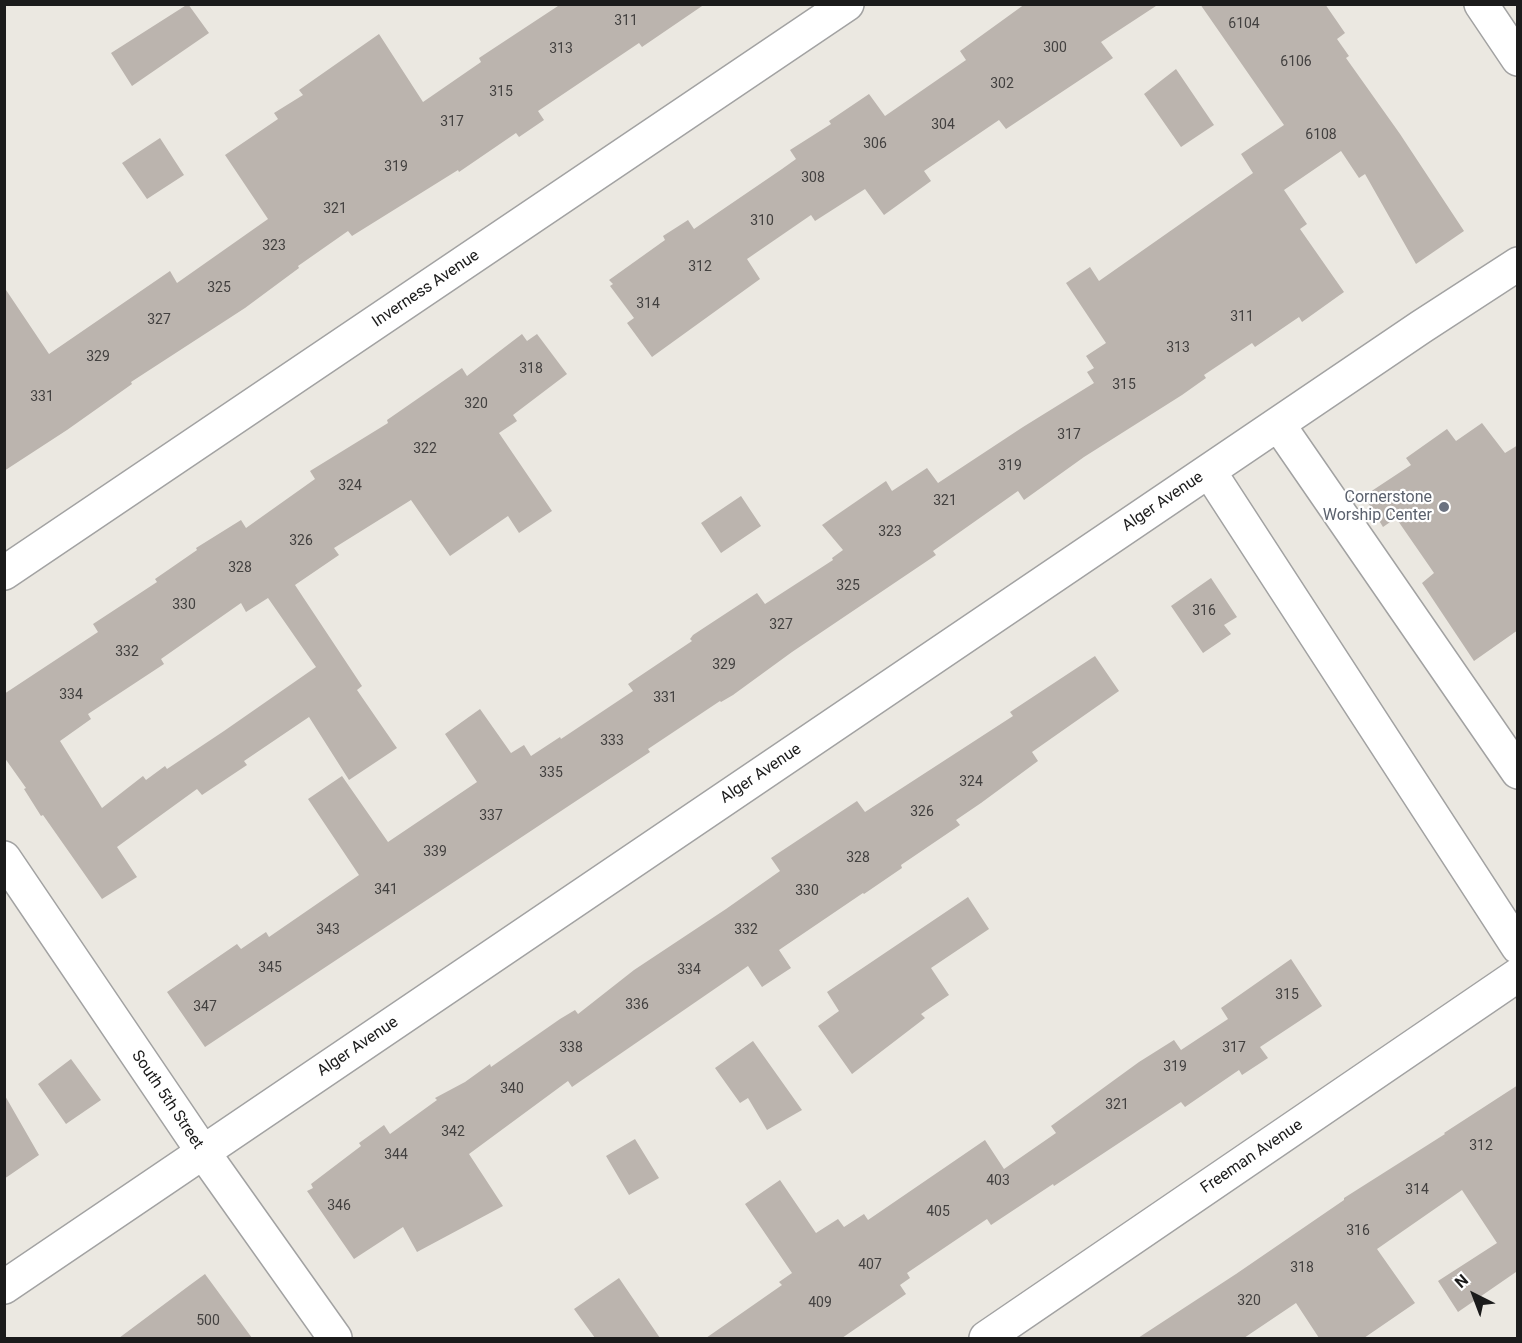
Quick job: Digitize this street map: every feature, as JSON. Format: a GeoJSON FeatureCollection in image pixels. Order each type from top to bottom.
{"type":"FeatureCollection","features":[{"type":"Feature","properties":{"kind":"street","name":"Inverness Avenue"},"geometry":{"type":"LineString","coordinates":[[4,573],[847,4]]}},
{"type":"Feature","properties":{"kind":"street"},"geometry":{"type":"LineString","coordinates":[[1481,4],[1518,59]]}},
{"type":"Feature","properties":{"kind":"street","name":"Alger Avenue"},"geometry":{"type":"LineString","coordinates":[[4,1287],[1518,264]]}},
{"type":"Feature","properties":{"kind":"street"},"geometry":{"type":"LineString","coordinates":[[1278,424],[1518,772]]}},
{"type":"Feature","properties":{"kind":"street"},"geometry":{"type":"LineString","coordinates":[[1209,471],[1518,947]]}},
{"type":"Feature","properties":{"kind":"street","name":"South 5th Street"},"geometry":{"type":"LineString","coordinates":[[4,858],[203,1152],[335,1338]]}},
{"type":"Feature","properties":{"kind":"street","name":"Freeman Avenue"},"geometry":{"type":"LineString","coordinates":[[986,1338],[1518,975]]}},
{"type":"Feature","properties":{"kind":"building"},"geometry":{"type":"Polygon","coordinates":[[[188,4],[209,33],[132,86],[111,53],[188,4]]]}},
{"type":"Feature","properties":{"kind":"building"},"geometry":{"type":"Polygon","coordinates":[[[561,4],[705,4],[642,47],[639,43],[538,111],[544,120],[519,137],[516,133],[459,172],[458,170],[352,236],[348,231],[298,266],[299,268],[245,308],[131,382],[132,384],[67,430],[4,471],[4,287],[49,354],[170,271],[177,283],[268,219],[225,155],[278,119],[274,113],[303,95],[299,90],[379,34],[423,102],[481,62],[479,58],[561,4]]]}},
{"type":"Feature","properties":{"kind":"building"},"geometry":{"type":"Polygon","coordinates":[[[1025,4],[1159,4],[1101,42],[1113,58],[1006,129],[999,120],[924,171],[931,181],[884,215],[865,189],[815,221],[811,215],[747,259],[760,279],[652,357],[627,323],[634,318],[610,286],[613,284],[609,280],[665,240],[663,236],[688,220],[694,229],[796,159],[790,150],[831,124],[829,121],[869,94],[885,116],[966,60],[960,51],[1025,4]]]}},
{"type":"Feature","properties":{"kind":"building"},"geometry":{"type":"Polygon","coordinates":[[[1200,4],[1325,4],[1345,33],[1337,39],[1349,56],[1346,58],[1464,231],[1416,264],[1365,174],[1359,178],[1341,151],[1284,190],[1307,224],[1300,229],[1344,292],[1302,322],[1299,317],[1255,347],[1252,343],[1204,375],[1206,378],[1182,395],[1084,457],[1024,500],[1018,491],[933,551],[936,555],[792,652],[733,695],[720,701],[648,749],[650,752],[205,1047],[167,992],[237,944],[241,949],[266,932],[269,937],[359,875],[308,799],[342,776],[388,842],[477,782],[445,734],[480,709],[511,753],[524,745],[531,756],[633,691],[628,684],[692,641],[690,639],[693,635],[757,593],[765,604],[833,560],[832,558],[843,550],[822,525],[886,481],[892,491],[927,468],[938,483],[1094,383],[1087,372],[1094,368],[1086,356],[1106,343],[1066,283],[1090,267],[1099,281],[1253,173],[1241,154],[1284,125],[1200,4]]]}},
{"type":"Feature","properties":{"kind":"building"},"geometry":{"type":"Polygon","coordinates":[[[1176,69],[1214,125],[1181,147],[1144,94],[1176,69]]]}},
{"type":"Feature","properties":{"kind":"building"},"geometry":{"type":"Polygon","coordinates":[[[160,138],[184,175],[147,199],[122,163],[160,138]]]}},
{"type":"Feature","properties":{"kind":"building"},"geometry":{"type":"Polygon","coordinates":[[[522,334],[527,341],[537,334],[567,374],[513,415],[517,421],[499,433],[552,511],[519,533],[508,516],[450,556],[411,500],[334,548],[339,555],[295,585],[362,686],[357,690],[397,748],[349,780],[309,717],[244,761],[247,765],[202,795],[197,789],[117,847],[137,877],[102,899],[43,815],[41,816],[24,789],[26,788],[4,757],[4,694],[98,632],[93,624],[157,582],[155,579],[197,550],[196,548],[241,520],[246,528],[315,479],[310,471],[388,423],[387,420],[462,368],[467,376],[522,334]],[[268,598],[246,612],[241,603],[161,659],[164,664],[88,714],[91,719],[60,741],[102,808],[143,776],[146,780],[165,766],[167,769],[316,667],[268,598]]]}},
{"type":"Feature","properties":{"kind":"building","name":"Cornerstone Worship Center"},"geometry":{"type":"Polygon","coordinates":[[[1482,423],[1505,453],[1518,445],[1518,630],[1474,661],[1422,583],[1434,573],[1396,518],[1383,527],[1364,496],[1411,465],[1406,458],[1447,429],[1456,441],[1482,423]]]}},
{"type":"Feature","properties":{"kind":"building"},"geometry":{"type":"Polygon","coordinates":[[[741,496],[761,526],[721,553],[701,523],[741,496]]]}},
{"type":"Feature","properties":{"kind":"building"},"geometry":{"type":"Polygon","coordinates":[[[1211,578],[1237,617],[1224,625],[1231,634],[1203,653],[1171,606],[1211,578]]]}},
{"type":"Feature","properties":{"kind":"building"},"geometry":{"type":"Polygon","coordinates":[[[1095,656],[1119,691],[1032,752],[1038,761],[956,820],[960,825],[901,865],[902,868],[779,950],[791,968],[762,987],[748,966],[572,1087],[568,1081],[469,1154],[503,1206],[417,1252],[403,1227],[354,1259],[307,1191],[313,1188],[311,1184],[361,1146],[359,1143],[384,1125],[390,1134],[437,1100],[435,1098],[465,1082],[490,1064],[491,1067],[575,1010],[578,1014],[634,970],[780,871],[771,858],[857,801],[865,812],[1013,716],[1010,712],[1095,656]]]}},
{"type":"Feature","properties":{"kind":"building"},"geometry":{"type":"Polygon","coordinates":[[[968,897],[989,929],[931,968],[949,995],[921,1014],[925,1018],[852,1074],[818,1026],[839,1011],[827,992],[968,897]]]}},
{"type":"Feature","properties":{"kind":"building"},"geometry":{"type":"Polygon","coordinates":[[[1291,959],[1322,1006],[1260,1047],[1268,1058],[1242,1075],[1239,1070],[1185,1107],[1181,1102],[991,1225],[987,1219],[907,1273],[910,1278],[900,1285],[906,1294],[842,1338],[706,1338],[782,1285],[779,1282],[792,1273],[745,1204],[780,1180],[816,1233],[838,1219],[844,1227],[864,1214],[868,1220],[985,1140],[1004,1169],[1056,1133],[1051,1126],[1139,1062],[1174,1040],[1181,1050],[1228,1019],[1221,1008],[1291,959]]]}},
{"type":"Feature","properties":{"kind":"building"},"geometry":{"type":"Polygon","coordinates":[[[753,1041],[802,1110],[767,1130],[748,1098],[740,1103],[715,1068],[753,1041]]]}},
{"type":"Feature","properties":{"kind":"building"},"geometry":{"type":"Polygon","coordinates":[[[71,1059],[101,1100],[66,1124],[38,1084],[71,1059]]]}},
{"type":"Feature","properties":{"kind":"building"},"geometry":{"type":"Polygon","coordinates":[[[1518,1085],[1518,1274],[1516,1272],[1458,1312],[1438,1281],[1497,1243],[1462,1190],[1377,1249],[1415,1303],[1364,1338],[1319,1338],[1296,1303],[1244,1338],[1138,1338],[1236,1274],[1344,1198],[1518,1085]]]}},
{"type":"Feature","properties":{"kind":"building"},"geometry":{"type":"Polygon","coordinates":[[[4,1094],[39,1155],[4,1179],[4,1094]]]}},
{"type":"Feature","properties":{"kind":"building"},"geometry":{"type":"Polygon","coordinates":[[[635,1139],[659,1178],[629,1195],[606,1156],[635,1139]]]}},
{"type":"Feature","properties":{"kind":"building"},"geometry":{"type":"Polygon","coordinates":[[[205,1274],[252,1338],[119,1338],[190,1285],[205,1274]]]}},
{"type":"Feature","properties":{"kind":"building"},"geometry":{"type":"Polygon","coordinates":[[[619,1278],[660,1338],[595,1338],[574,1309],[619,1278]]]}},
{"type":"Feature","properties":{"kind":"place","name":"Cornerstone Worship Center"},"geometry":{"type":"Point","coordinates":[1444,507]}}]}
